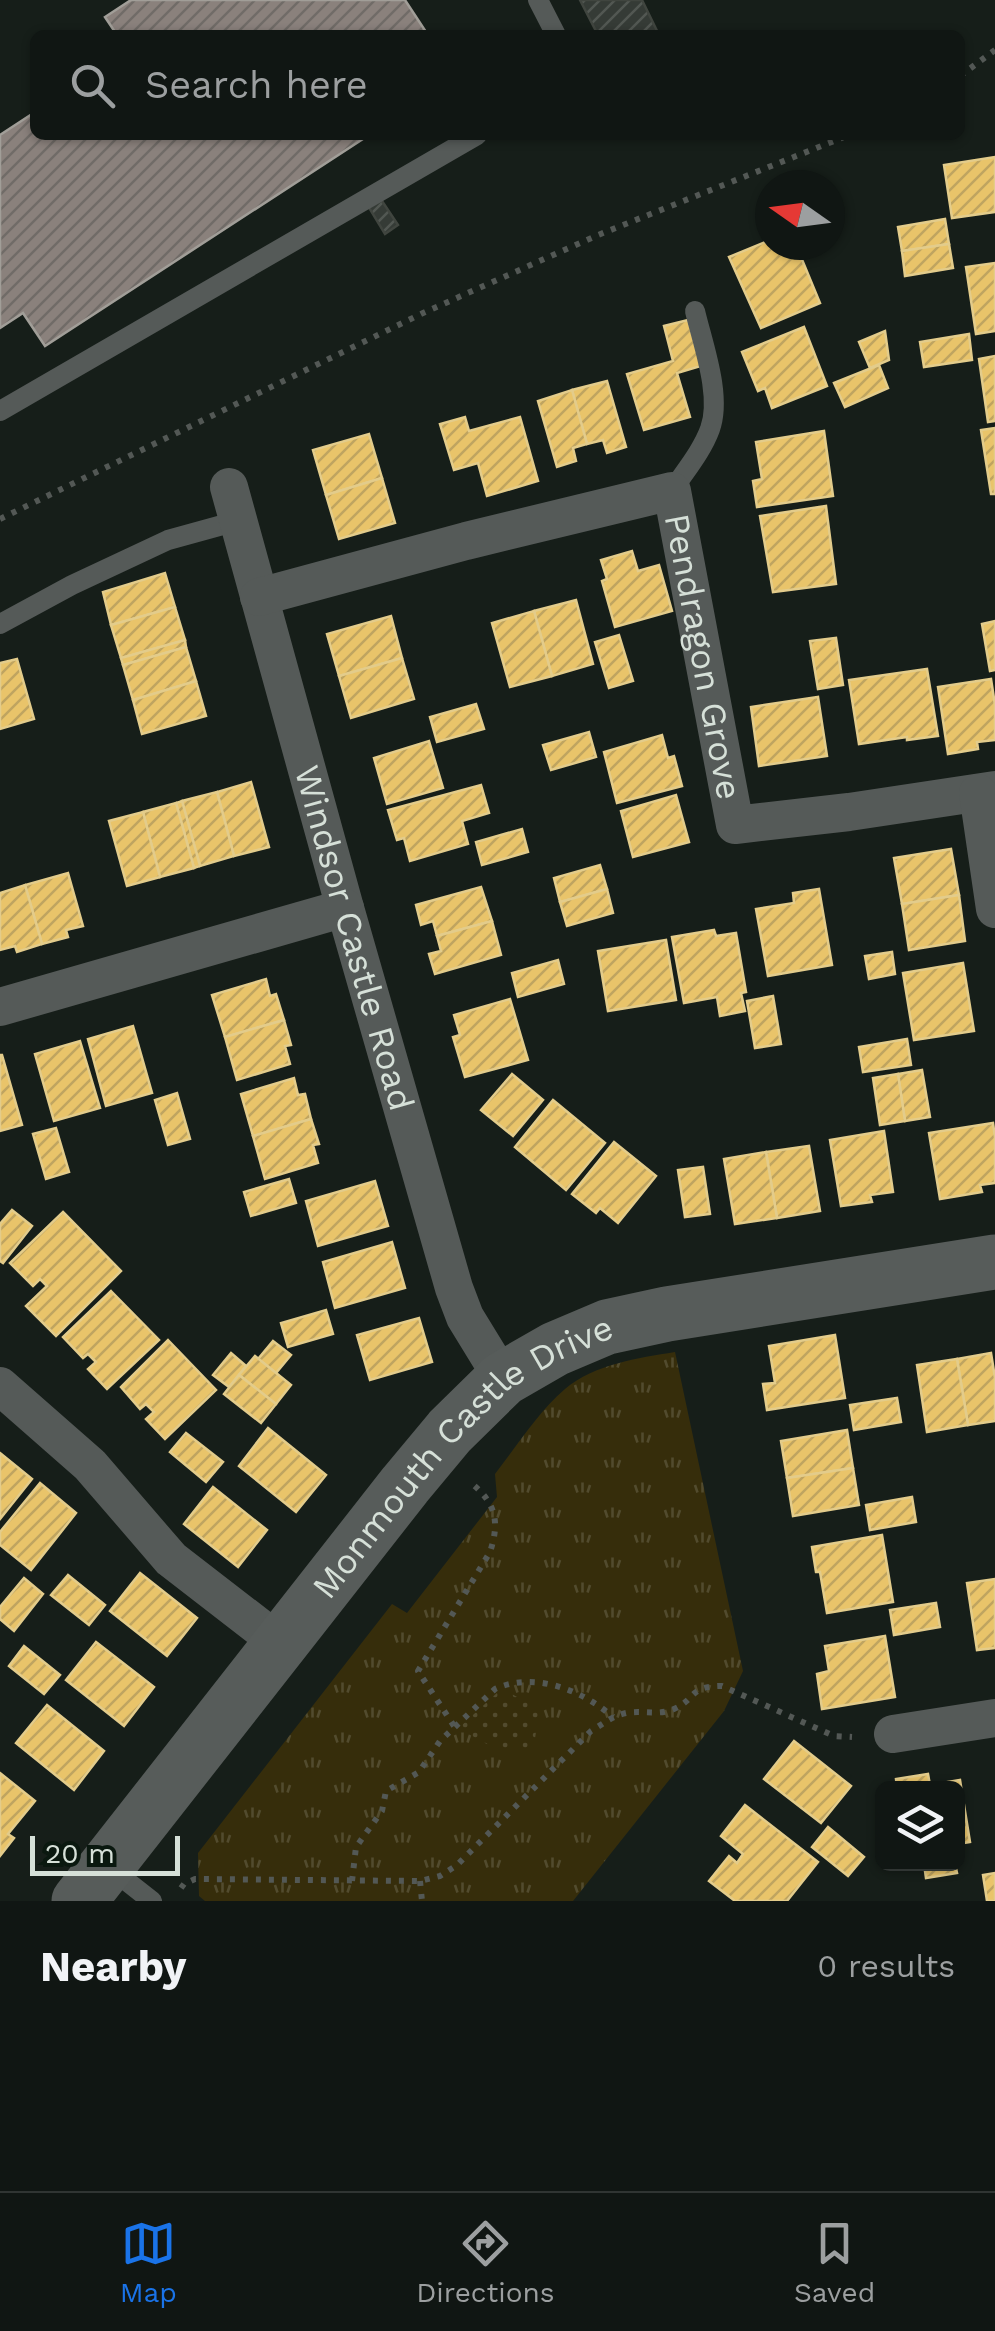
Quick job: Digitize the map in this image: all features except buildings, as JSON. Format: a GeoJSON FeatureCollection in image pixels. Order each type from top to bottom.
{"type":"FeatureCollection","features":[{"type":"Feature","properties":{"kind":"street","name":"Pendragon Grove"},"geometry":{"type":"LineString","coordinates":[[258,597],[672,491],[735,825],[986,792],[995,909]]}},
{"type":"Feature","properties":{"kind":"street","name":"Windsor Castle Road"},"geometry":{"type":"LineString","coordinates":[[233,504],[454,1288],[464,1317],[503,1379]]}},
{"type":"Feature","properties":{"kind":"street"},"geometry":{"type":"LineString","coordinates":[[0,1007],[345,908]]}},
{"type":"Feature","properties":{"kind":"street","name":"Monmouth Castle Drive"},"geometry":{"type":"LineString","coordinates":[[93,1883],[433,1451],[503,1379],[555,1348],[608,1327],[667,1314],[995,1262]]}},
{"type":"Feature","properties":{"kind":"street"},"geometry":{"type":"LineString","coordinates":[[0,1386],[90,1465],[171,1558],[281,1644]]}},
{"type":"Feature","properties":{"kind":"street"},"geometry":{"type":"LineString","coordinates":[[893,1734],[995,1718]]}},
{"type":"Feature","properties":{"kind":"lane"},"geometry":{"type":"LineString","coordinates":[[538,0],[553,30]]}},
{"type":"Feature","properties":{"kind":"lane"},"geometry":{"type":"LineString","coordinates":[[0,411],[468,140]]}},
{"type":"Feature","properties":{"kind":"lane"},"geometry":{"type":"LineString","coordinates":[[672,491],[710,430],[713,417],[714,396],[695,311]]}},
{"type":"Feature","properties":{"kind":"lane"},"geometry":{"type":"LineString","coordinates":[[0,624],[233,504]]}},
{"type":"Feature","properties":{"kind":"lane"},"geometry":{"type":"LineString","coordinates":[[93,1883],[152,1901]]}},
{"type":"Feature","properties":{"kind":"path"},"geometry":{"type":"LineString","coordinates":[[965,72],[995,50]]}},
{"type":"Feature","properties":{"kind":"path"},"geometry":{"type":"LineString","coordinates":[[0,519],[423,313],[598,235],[836,140]]}},
{"type":"Feature","properties":{"kind":"path"},"geometry":{"type":"LineString","coordinates":[[433,1451],[480,1490],[493,1508],[497,1531],[490,1552],[418,1671],[454,1726]]}},
{"type":"Feature","properties":{"kind":"path"},"geometry":{"type":"LineString","coordinates":[[352,1881],[356,1847],[382,1812],[386,1792],[419,1772],[440,1741],[495,1689],[527,1683],[553,1685],[599,1704],[613,1716]]}},
{"type":"Feature","properties":{"kind":"path"},"geometry":{"type":"LineString","coordinates":[[177,1892],[195,1879],[420,1882],[440,1876],[457,1865],[591,1732],[613,1716],[663,1713],[680,1706],[706,1686],[722,1686],[834,1736],[893,1734]]}},
{"type":"Feature","properties":{"kind":"path"},"geometry":{"type":"LineString","coordinates":[[420,1882],[422,1901]]}},
{"type":"Feature","properties":{"kind":"green space"},"geometry":{"type":"Polygon","coordinates":[[[675,1352],[743,1671],[724,1711],[573,1901],[205,1901],[199,1896],[198,1853],[392,1604],[407,1613],[497,1497],[495,1474],[546,1408],[565,1389],[590,1374],[617,1363],[675,1352]]]}},
{"type":"Feature","properties":{"kind":"green space"},"geometry":{"type":"Polygon","coordinates":[[[506,1691],[539,1709],[535,1739],[526,1751],[490,1745],[461,1726],[498,1692],[506,1691]]]}}]}
